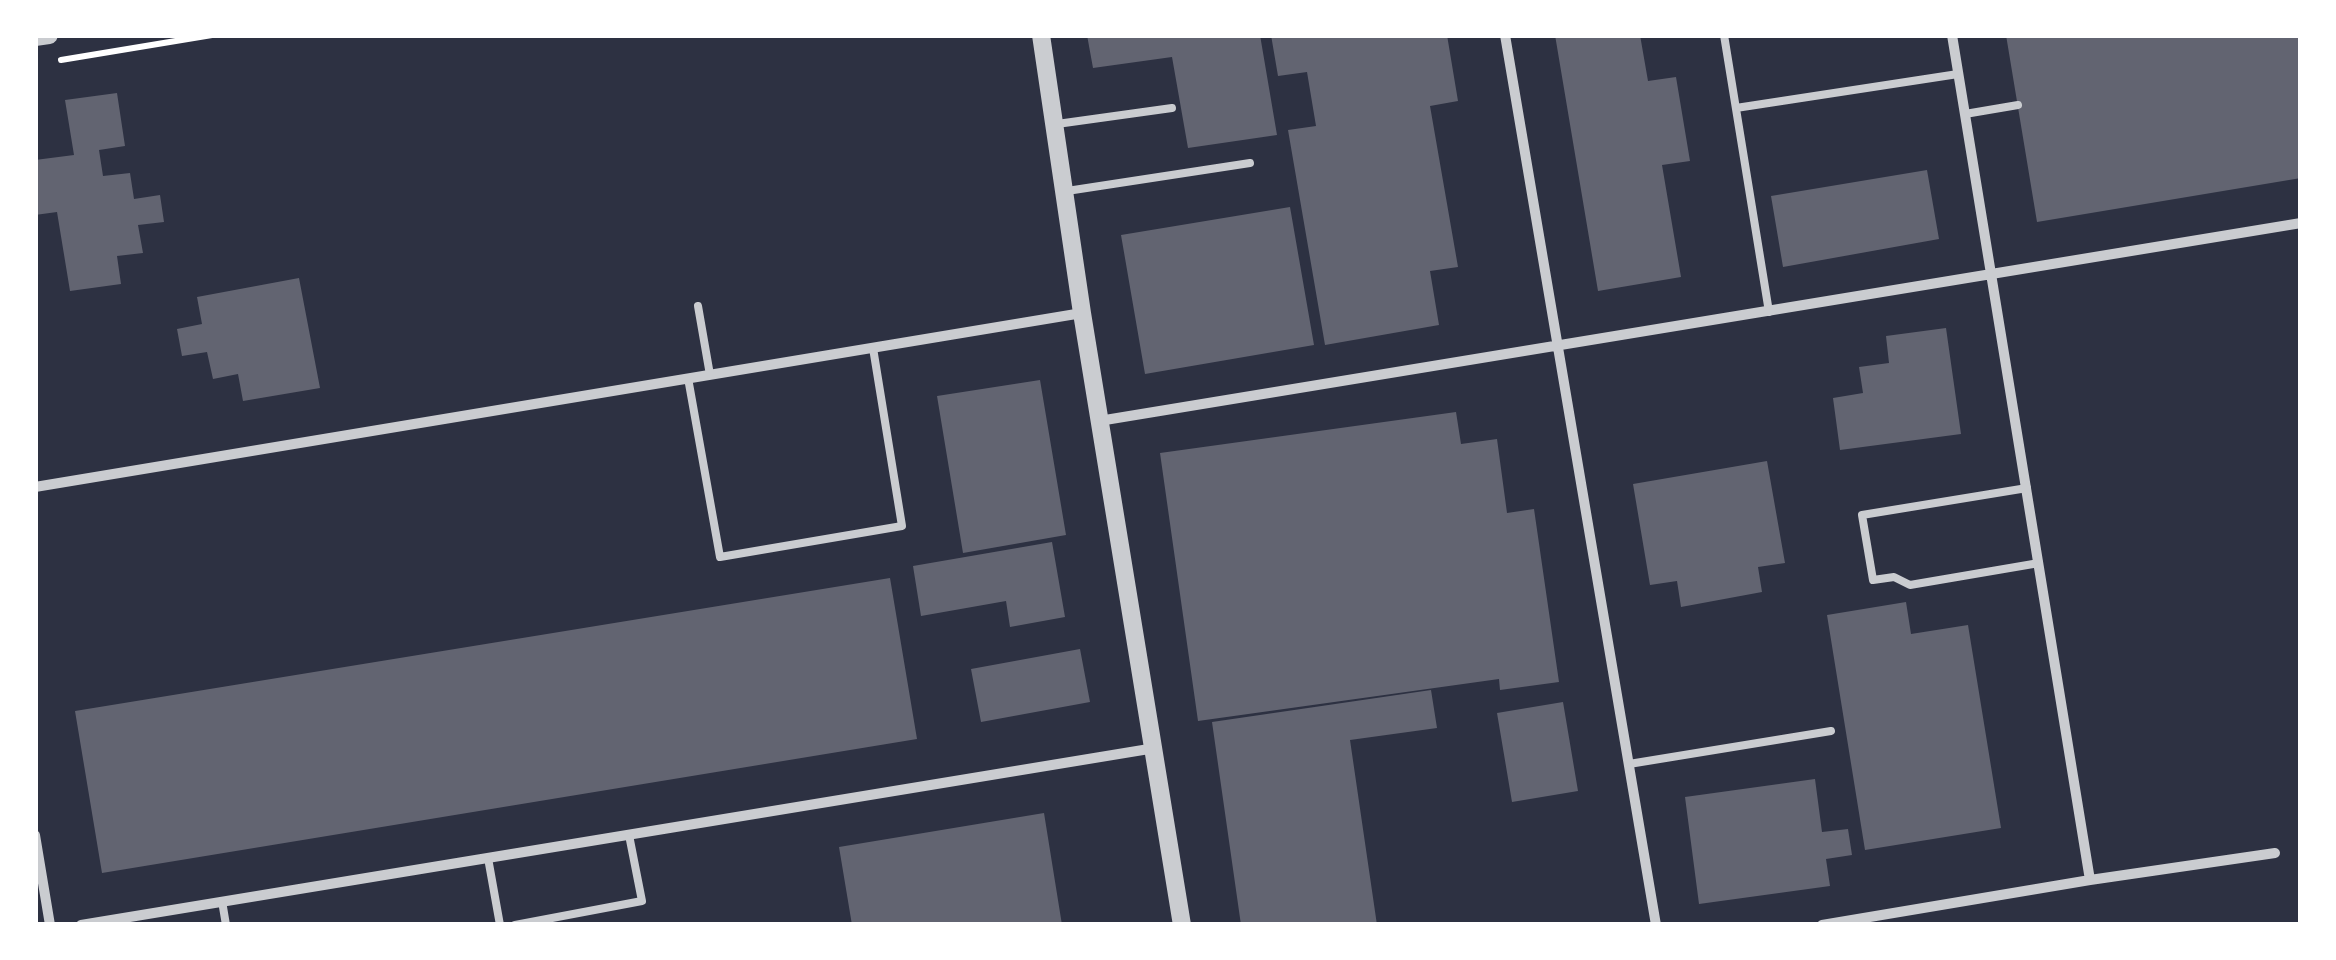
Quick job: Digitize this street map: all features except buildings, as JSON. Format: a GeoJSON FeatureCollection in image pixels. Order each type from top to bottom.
{"type":"FeatureCollection","features":[{"type":"Feature","properties":{"kind":"street"},"geometry":{"type":"LineString","coordinates":[[35,38],[49,35]]}},
{"type":"Feature","properties":{"kind":"street"},"geometry":{"type":"LineString","coordinates":[[1040,35],[1182,925]]}},
{"type":"Feature","properties":{"kind":"street"},"geometry":{"type":"LineString","coordinates":[[1505,35],[1656,925]]}},
{"type":"Feature","properties":{"kind":"street"},"geometry":{"type":"LineString","coordinates":[[1952,35],[2090,880]]}},
{"type":"Feature","properties":{"kind":"street"},"geometry":{"type":"LineString","coordinates":[[1100,420],[2301,223]]}},
{"type":"Feature","properties":{"kind":"street"},"geometry":{"type":"LineString","coordinates":[[35,488],[1082,313]]}},
{"type":"Feature","properties":{"kind":"street"},"geometry":{"type":"LineString","coordinates":[[81,925],[1155,748]]}},
{"type":"Feature","properties":{"kind":"street"},"geometry":{"type":"LineString","coordinates":[[35,835],[50,925]]}},
{"type":"Feature","properties":{"kind":"street"},"geometry":{"type":"LineString","coordinates":[[1822,925],[2275,853]]}},
{"type":"Feature","properties":{"kind":"lane"},"geometry":{"type":"LineString","coordinates":[[1724,35],[1769,312]]}},
{"type":"Feature","properties":{"kind":"lane"},"geometry":{"type":"LineString","coordinates":[[1736,108],[1958,74]]}},
{"type":"Feature","properties":{"kind":"lane"},"geometry":{"type":"LineString","coordinates":[[1964,114],[2018,106]]}},
{"type":"Feature","properties":{"kind":"lane"},"geometry":{"type":"LineString","coordinates":[[1054,124],[1172,108]]}},
{"type":"Feature","properties":{"kind":"lane"},"geometry":{"type":"LineString","coordinates":[[1064,192],[1250,163]]}},
{"type":"Feature","properties":{"kind":"lane"},"geometry":{"type":"LineString","coordinates":[[698,306],[710,374]]}},
{"type":"Feature","properties":{"kind":"lane"},"geometry":{"type":"LineString","coordinates":[[688,378],[720,557],[902,526],[873,348]]}},
{"type":"Feature","properties":{"kind":"lane"},"geometry":{"type":"LineString","coordinates":[[2027,488],[1862,515],[1872,580],[1894,576],[1910,585],[2039,563]]}},
{"type":"Feature","properties":{"kind":"lane"},"geometry":{"type":"LineString","coordinates":[[1628,764],[1831,731]]}},
{"type":"Feature","properties":{"kind":"lane"},"geometry":{"type":"LineString","coordinates":[[514,925],[642,902],[630,835]]}},
{"type":"Feature","properties":{"kind":"lane"},"geometry":{"type":"LineString","coordinates":[[488,858],[500,925]]}},
{"type":"Feature","properties":{"kind":"lane"},"geometry":{"type":"LineString","coordinates":[[222,901],[226,925]]}},
{"type":"Feature","properties":{"kind":"path"},"geometry":{"type":"LineString","coordinates":[[55,61],[212,35]]}}]}
